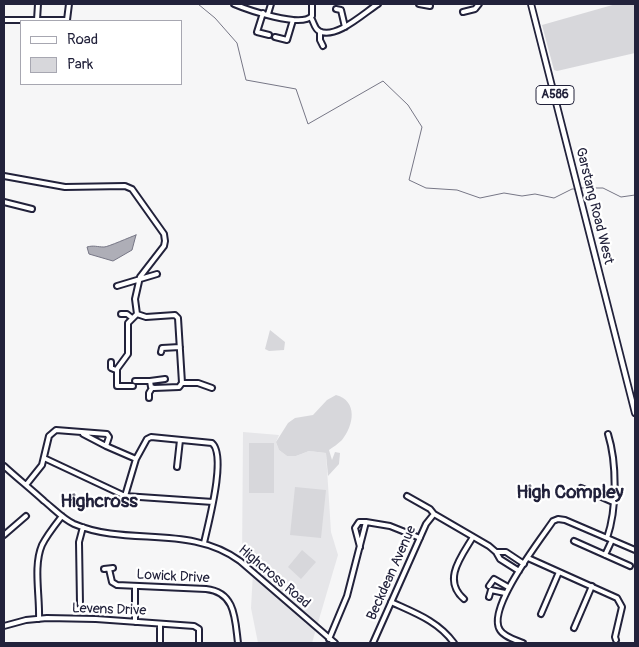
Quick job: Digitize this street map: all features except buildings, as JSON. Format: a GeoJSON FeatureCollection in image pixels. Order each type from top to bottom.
{"type":"FeatureCollection","features":[{"type":"Feature","properties":{"kind":"main road","name":"Garstang Road West"},"geometry":{"type":"LineString","coordinates":[[531,4],[635,413]]}},
{"type":"Feature","properties":{"kind":"street"},"geometry":{"type":"LineString","coordinates":[[37,20],[38,4]]}},
{"type":"Feature","properties":{"kind":"street"},"geometry":{"type":"LineString","coordinates":[[4,20],[67,20],[69,4]]}},
{"type":"Feature","properties":{"kind":"street"},"geometry":{"type":"LineString","coordinates":[[236,4],[265,14],[293,20],[305,21],[310,18]]}},
{"type":"Feature","properties":{"kind":"street"},"geometry":{"type":"LineString","coordinates":[[269,35],[257,32],[271,4]]}},
{"type":"Feature","properties":{"kind":"street"},"geometry":{"type":"LineString","coordinates":[[320,32],[332,32],[345,27],[359,19],[371,6],[378,4]]}},
{"type":"Feature","properties":{"kind":"street"},"geometry":{"type":"LineString","coordinates":[[419,4],[430,5],[429,12]]}},
{"type":"Feature","properties":{"kind":"street"},"geometry":{"type":"LineString","coordinates":[[463,12],[475,9],[479,4]]}},
{"type":"Feature","properties":{"kind":"street"},"geometry":{"type":"LineString","coordinates":[[312,6],[310,18],[320,32],[320,40],[323,46]]}},
{"type":"Feature","properties":{"kind":"street"},"geometry":{"type":"LineString","coordinates":[[336,9],[342,9],[345,27]]}},
{"type":"Feature","properties":{"kind":"street"},"geometry":{"type":"LineString","coordinates":[[275,37],[287,40],[293,20]]}},
{"type":"Feature","properties":{"kind":"street"},"geometry":{"type":"LineString","coordinates":[[4,176],[65,187],[125,186],[132,189],[165,237],[164,246],[141,274],[135,298],[137,314]]}},
{"type":"Feature","properties":{"kind":"street"},"geometry":{"type":"LineString","coordinates":[[4,202],[32,209]]}},
{"type":"Feature","properties":{"kind":"street"},"geometry":{"type":"LineString","coordinates":[[117,286],[157,274]]}},
{"type":"Feature","properties":{"kind":"street"},"geometry":{"type":"LineString","coordinates":[[121,314],[127,314],[132,318]]}},
{"type":"Feature","properties":{"kind":"street"},"geometry":{"type":"LineString","coordinates":[[133,386],[114,386],[116,370],[128,354],[128,325],[137,314]]}},
{"type":"Feature","properties":{"kind":"street"},"geometry":{"type":"LineString","coordinates":[[137,314],[146,317],[177,316],[182,383]]}},
{"type":"Feature","properties":{"kind":"street"},"geometry":{"type":"LineString","coordinates":[[161,348],[180,347]]}},
{"type":"Feature","properties":{"kind":"street"},"geometry":{"type":"LineString","coordinates":[[111,362],[111,368],[116,370]]}},
{"type":"Feature","properties":{"kind":"street"},"geometry":{"type":"LineString","coordinates":[[135,381],[165,378]]}},
{"type":"Feature","properties":{"kind":"street"},"geometry":{"type":"LineString","coordinates":[[150,381],[152,388]]}},
{"type":"Feature","properties":{"kind":"street"},"geometry":{"type":"LineString","coordinates":[[152,388],[179,387],[182,383],[210,386]]}},
{"type":"Feature","properties":{"kind":"street"},"geometry":{"type":"LineString","coordinates":[[149,398],[149,392],[152,388]]}},
{"type":"Feature","properties":{"kind":"street"},"geometry":{"type":"LineString","coordinates":[[26,485],[39,470],[49,436],[56,430],[107,434],[109,438],[106,446]]}},
{"type":"Feature","properties":{"kind":"street"},"geometry":{"type":"LineString","coordinates":[[81,433],[136,459]]}},
{"type":"Feature","properties":{"kind":"street"},"geometry":{"type":"LineString","coordinates":[[607,538],[613,502],[615,473],[614,458],[608,434]]}},
{"type":"Feature","properties":{"kind":"street"},"geometry":{"type":"LineString","coordinates":[[125,496],[136,459],[145,440],[149,438],[212,443],[216,447],[217,482],[204,543]]}},
{"type":"Feature","properties":{"kind":"street"},"geometry":{"type":"LineString","coordinates":[[177,467],[180,440]]}},
{"type":"Feature","properties":{"kind":"street"},"geometry":{"type":"LineString","coordinates":[[44,458],[125,496],[213,502]]}},
{"type":"Feature","properties":{"kind":"street","name":"Highcross Road"},"geometry":{"type":"LineString","coordinates":[[4,466],[72,523],[121,535],[177,538],[221,548],[239,560],[335,643]]}},
{"type":"Feature","properties":{"kind":"street"},"geometry":{"type":"LineString","coordinates":[[581,488],[613,502]]}},
{"type":"Feature","properties":{"kind":"street"},"geometry":{"type":"LineString","coordinates":[[406,496],[430,509],[434,514],[496,552],[500,559],[518,571]]}},
{"type":"Feature","properties":{"kind":"street","name":"Beckdean Avenue"},"geometry":{"type":"LineString","coordinates":[[373,643],[420,538],[429,519],[434,514]]}},
{"type":"Feature","properties":{"kind":"street"},"geometry":{"type":"LineString","coordinates":[[4,535],[26,516]]}},
{"type":"Feature","properties":{"kind":"street"},"geometry":{"type":"LineString","coordinates":[[39,619],[40,598],[37,580],[41,548],[62,516]]}},
{"type":"Feature","properties":{"kind":"street"},"geometry":{"type":"LineString","coordinates":[[524,643],[504,634],[498,626],[505,593],[553,521],[558,518],[567,520],[635,550]]}},
{"type":"Feature","properties":{"kind":"street"},"geometry":{"type":"LineString","coordinates":[[360,547],[354,528],[359,522],[390,526],[420,538]]}},
{"type":"Feature","properties":{"kind":"street"},"geometry":{"type":"LineString","coordinates":[[329,639],[345,603],[366,522]]}},
{"type":"Feature","properties":{"kind":"street"},"geometry":{"type":"LineString","coordinates":[[80,604],[79,542],[83,527]]}},
{"type":"Feature","properties":{"kind":"street"},"geometry":{"type":"LineString","coordinates":[[464,599],[455,589],[453,579],[455,570],[473,537]]}},
{"type":"Feature","properties":{"kind":"street"},"geometry":{"type":"LineString","coordinates":[[605,555],[612,540]]}},
{"type":"Feature","properties":{"kind":"street"},"geometry":{"type":"LineString","coordinates":[[576,544],[605,555],[625,566],[630,566]]}},
{"type":"Feature","properties":{"kind":"street"},"geometry":{"type":"LineString","coordinates":[[496,552],[506,552],[524,564]]}},
{"type":"Feature","properties":{"kind":"street"},"geometry":{"type":"LineString","coordinates":[[528,558],[617,598],[622,607],[614,642],[621,643]]}},
{"type":"Feature","properties":{"kind":"street","name":"Lowick Drive"},"geometry":{"type":"LineString","coordinates":[[109,569],[114,584],[206,588],[217,591],[232,606],[238,643]]}},
{"type":"Feature","properties":{"kind":"street"},"geometry":{"type":"LineString","coordinates":[[541,614],[559,572]]}},
{"type":"Feature","properties":{"kind":"street"},"geometry":{"type":"LineString","coordinates":[[489,586],[494,579],[508,587]]}},
{"type":"Feature","properties":{"kind":"street"},"geometry":{"type":"LineString","coordinates":[[135,586],[135,622]]}},
{"type":"Feature","properties":{"kind":"street"},"geometry":{"type":"LineString","coordinates":[[574,628],[592,586]]}},
{"type":"Feature","properties":{"kind":"street"},"geometry":{"type":"LineString","coordinates":[[489,597],[491,590],[505,593]]}},
{"type":"Feature","properties":{"kind":"street"},"geometry":{"type":"LineString","coordinates":[[391,602],[433,622],[454,643]]}},
{"type":"Feature","properties":{"kind":"street","name":"Levens Drive"},"geometry":{"type":"LineString","coordinates":[[4,626],[39,619],[96,619],[196,626],[199,631],[200,643]]}},
{"type":"Feature","properties":{"kind":"street"},"geometry":{"type":"LineString","coordinates":[[160,624],[160,643]]}},
{"type":"Feature","properties":{"kind":"shaded area"},"geometry":{"type":"Polygon","coordinates":[[[136,235],[132,250],[113,261],[89,254],[87,247],[106,247],[136,235]]]}},
{"type":"Feature","properties":{"kind":"shaded area"},"geometry":{"type":"Polygon","coordinates":[[[243,432],[279,435],[276,442],[279,450],[287,456],[296,456],[309,451],[326,453],[331,532],[338,555],[312,643],[258,643],[251,608],[253,572],[242,563],[243,432]]]}},
{"type":"Feature","properties":{"kind":"green space"},"geometry":{"type":"Polygon","coordinates":[[[616,4],[635,4],[635,53],[557,71],[554,70],[542,25],[616,4]]]}},
{"type":"Feature","properties":{"kind":"green space"},"geometry":{"type":"Polygon","coordinates":[[[270,330],[285,342],[284,350],[269,351],[265,349],[270,330]]]}},
{"type":"Feature","properties":{"kind":"green space"},"geometry":{"type":"Polygon","coordinates":[[[336,395],[348,402],[352,414],[346,434],[342,440],[329,450],[332,460],[335,452],[340,453],[339,464],[328,476],[326,453],[309,451],[296,456],[287,456],[279,450],[276,442],[288,423],[295,418],[313,415],[327,400],[336,395]]]}},
{"type":"Feature","properties":{"kind":"green space"},"geometry":{"type":"Polygon","coordinates":[[[249,443],[274,443],[274,493],[249,493],[249,443]]]}},
{"type":"Feature","properties":{"kind":"green space"},"geometry":{"type":"Polygon","coordinates":[[[295,487],[326,490],[321,538],[290,535],[295,487]]]}},
{"type":"Feature","properties":{"kind":"green space"},"geometry":{"type":"Polygon","coordinates":[[[302,550],[316,562],[301,579],[288,567],[302,550]]]}},
{"type":"Feature","properties":{"kind":"waterway"},"geometry":{"type":"LineString","coordinates":[[198,4],[215,18],[237,43],[246,80],[296,89],[308,124],[383,81],[408,105],[422,127],[409,180],[426,188],[457,190],[480,198],[504,193],[522,196],[535,194],[554,198],[572,189],[577,189]]}},
{"type":"Feature","properties":{"kind":"waterway"},"geometry":{"type":"LineString","coordinates":[[581,188],[603,188],[621,197],[635,195]]}},
{"type":"Feature","properties":{"kind":"district","name":"High Compley"},"geometry":{"type":"Point","coordinates":[570,493]}},
{"type":"Feature","properties":{"kind":"district","name":"Highcross"},"geometry":{"type":"Point","coordinates":[99,502]}}]}
